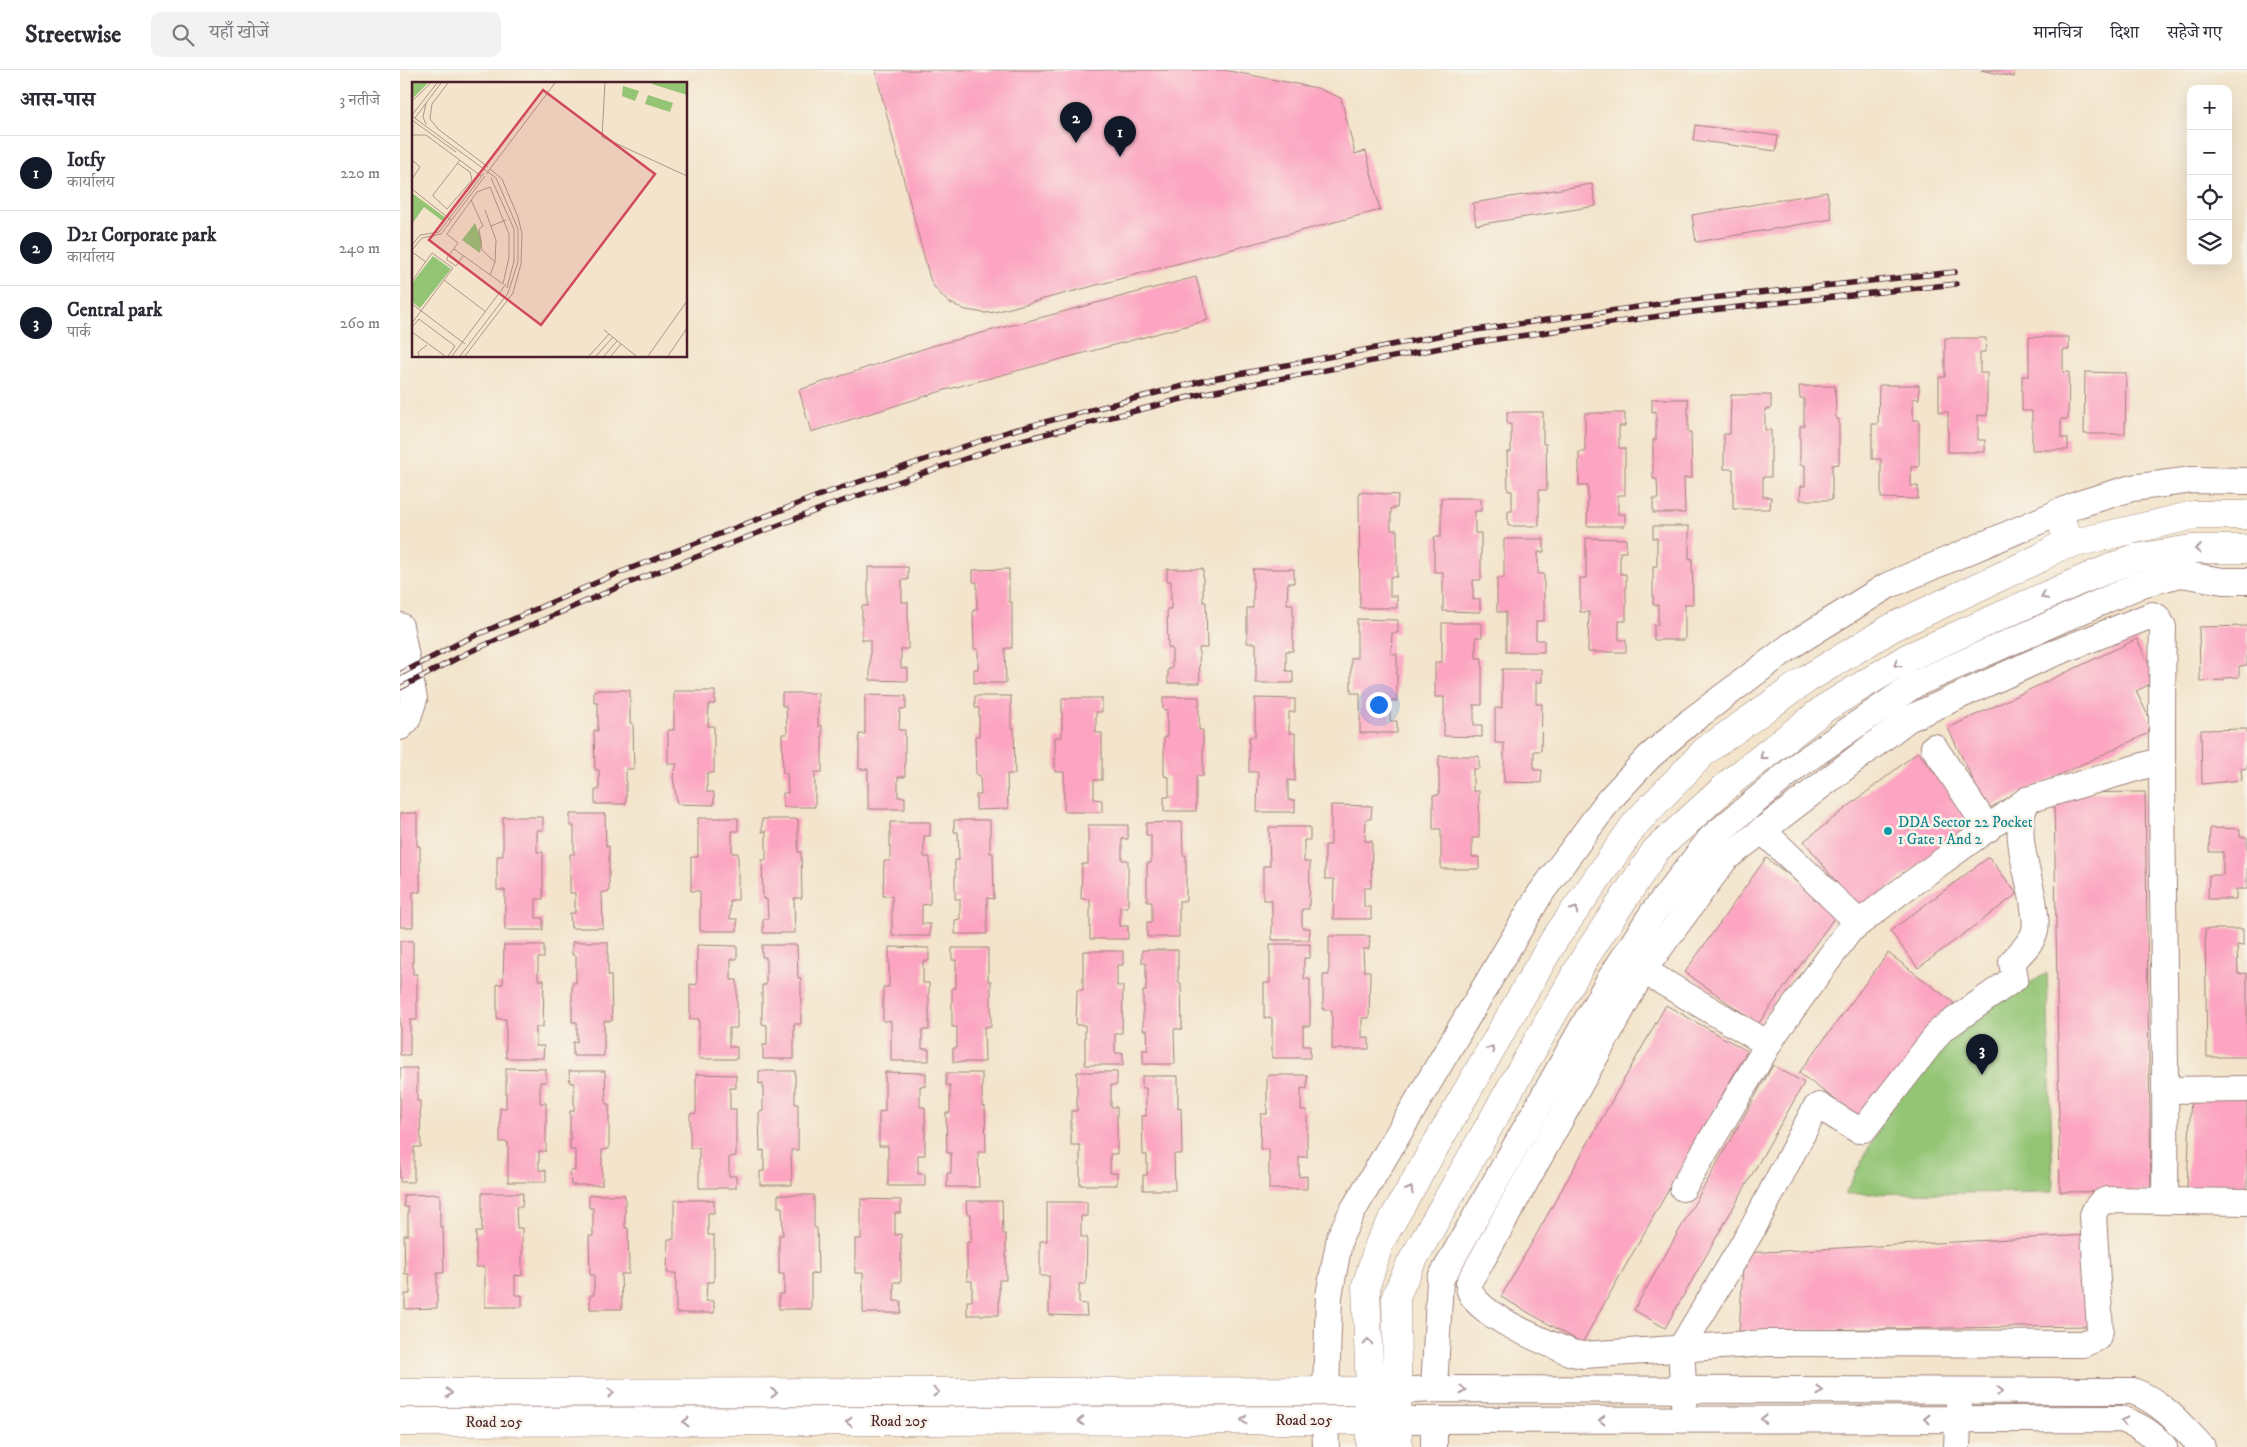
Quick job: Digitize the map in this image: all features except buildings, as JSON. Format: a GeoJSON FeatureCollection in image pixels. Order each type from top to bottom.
{"type":"FeatureCollection","features":[{"type":"Feature","properties":{"kind":"main road"},"geometry":{"type":"LineString","coordinates":[[2058,513],[2070,544]]}},
{"type":"Feature","properties":{"kind":"main road"},"geometry":{"type":"LineString","coordinates":[[1370,1447],[1366,1286],[1380,1242],[1554,940],[1636,823],[1705,751],[1806,679],[1893,626],[2040,558],[2058,547],[2194,515],[2247,515]]}},
{"type":"Feature","properties":{"kind":"main road"},"geometry":{"type":"LineString","coordinates":[[1398,1447],[1396,1296],[1410,1265],[1596,940],[1656,850],[1732,781],[1825,708],[1909,657],[2135,558],[2191,548],[2247,549]]}},
{"type":"Feature","properties":{"kind":"main road","name":"Road 205"},"geometry":{"type":"LineString","coordinates":[[400,1393],[1397,1391]]}},
{"type":"Feature","properties":{"kind":"main road","name":"Road 205"},"geometry":{"type":"LineString","coordinates":[[400,1422],[1398,1420]]}},
{"type":"Feature","properties":{"kind":"street"},"geometry":{"type":"LineString","coordinates":[[1326,1390],[1329,1296],[1340,1237],[1357,1204],[1540,894],[1609,800],[1650,757],[1691,721],[1792,645],[1887,586],[2079,504],[2132,488],[2164,482],[2192,480],[2247,481]]}},
{"type":"Feature","properties":{"kind":"street"},"geometry":{"type":"LineString","coordinates":[[2135,558],[2152,615],[2157,617],[2163,627],[2160,761],[2166,1090],[2165,1201]]}},
{"type":"Feature","properties":{"kind":"street"},"geometry":{"type":"LineString","coordinates":[[2247,581],[2223,581],[2181,574],[2142,584],[1915,684],[1797,766],[1711,838],[1652,914],[1633,964],[1468,1283],[1468,1290],[1471,1297],[1502,1321],[1572,1353],[1593,1355],[1767,1343],[2083,1344],[2097,1338],[2100,1330],[2093,1215],[2095,1208],[2107,1200],[2247,1202]]}},
{"type":"Feature","properties":{"kind":"street"},"geometry":{"type":"LineString","coordinates":[[1434,1389],[1440,1280],[1633,964],[1725,859],[1908,720],[2045,657],[2152,615]]}},
{"type":"Feature","properties":{"kind":"street"},"geometry":{"type":"LineString","coordinates":[[400,626],[414,699],[408,720],[400,727]]}},
{"type":"Feature","properties":{"kind":"street"},"geometry":{"type":"LineString","coordinates":[[1934,747],[1988,829]]}},
{"type":"Feature","properties":{"kind":"street"},"geometry":{"type":"LineString","coordinates":[[1683,1188],[1768,1044],[1849,931],[2027,800],[2160,761]]}},
{"type":"Feature","properties":{"kind":"street"},"geometry":{"type":"LineString","coordinates":[[1685,1419],[1681,1348],[1753,1228],[1816,1108],[1819,1106],[1858,1130],[1864,1129],[1941,1030],[2015,978],[2012,962],[2031,940],[2035,930],[2035,914],[2020,831],[2022,811],[2027,800]]}},
{"type":"Feature","properties":{"kind":"street"},"geometry":{"type":"LineString","coordinates":[[1762,830],[1859,923]]}},
{"type":"Feature","properties":{"kind":"street"},"geometry":{"type":"LineString","coordinates":[[1596,940],[1768,1044]]}},
{"type":"Feature","properties":{"kind":"street"},"geometry":{"type":"LineString","coordinates":[[2166,1090],[2247,1089]]}},
{"type":"Feature","properties":{"kind":"street"},"geometry":{"type":"LineString","coordinates":[[1397,1391],[1434,1389],[2133,1391],[2149,1397],[2169,1412],[2202,1447]]}},
{"type":"Feature","properties":{"kind":"street"},"geometry":{"type":"LineString","coordinates":[[1957,1447],[1960,1391]]}},
{"type":"Feature","properties":{"kind":"street"},"geometry":{"type":"LineString","coordinates":[[1398,1420],[2121,1419],[2139,1426],[2164,1447]]}},
{"type":"Feature","properties":{"kind":"street"},"geometry":{"type":"LineString","coordinates":[[1325,1420],[1326,1447]]}},
{"type":"Feature","properties":{"kind":"street"},"geometry":{"type":"LineString","coordinates":[[1434,1420],[1434,1447]]}},
{"type":"Feature","properties":{"kind":"green space"},"geometry":{"type":"Polygon","coordinates":[[[2047,973],[2053,1192],[1845,1194],[1884,1118],[1946,1031],[2047,973]]]}},
{"type":"Feature","properties":{"kind":"railway"},"geometry":{"type":"LineString","coordinates":[[400,674],[463,641],[616,574],[823,494],[1010,431],[1202,381],[1454,333],[1673,302],[1955,272]]}},
{"type":"Feature","properties":{"kind":"railway"},"geometry":{"type":"LineString","coordinates":[[400,688],[469,652],[621,586],[828,506],[1014,442],[1205,393],[1456,345],[1674,314],[1956,284]]}},
{"type":"Feature","properties":{"kind":"place","name":"D21 Corporate park"},"geometry":{"type":"Point","coordinates":[1076,143]}},
{"type":"Feature","properties":{"kind":"place","name":"Iotfy"},"geometry":{"type":"Point","coordinates":[1120,157]}},
{"type":"Feature","properties":{"kind":"place","name":"DDA Sector 22 Pocket 1 Gate 1 And 2"},"geometry":{"type":"Point","coordinates":[1888,831]}},
{"type":"Feature","properties":{"kind":"place","name":"Central park"},"geometry":{"type":"Point","coordinates":[1982,1075]}}]}
